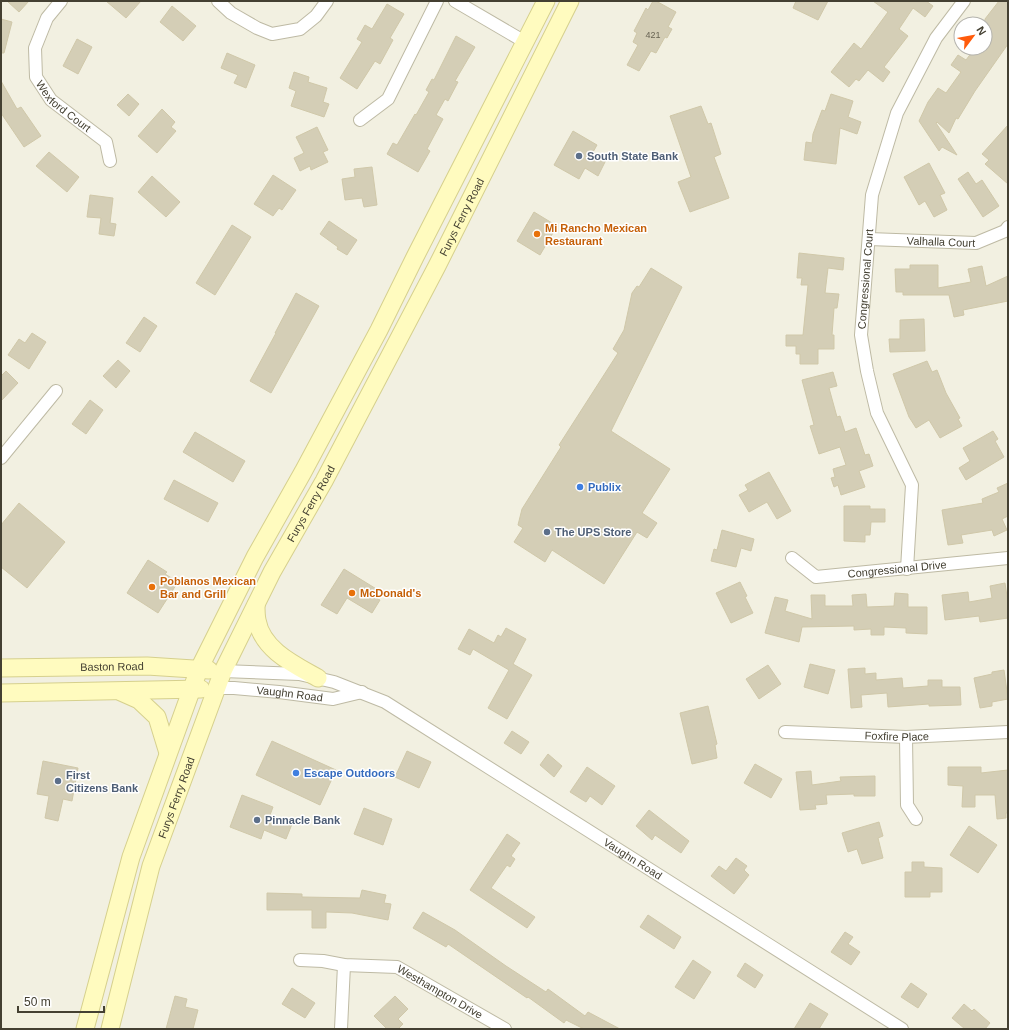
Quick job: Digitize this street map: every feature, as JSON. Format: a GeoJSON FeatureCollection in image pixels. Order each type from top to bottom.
{"type":"FeatureCollection","features":[{"type":"Feature","properties":{"kind":"main road","name":"Furys Ferry Road"},"geometry":{"type":"LineString","coordinates":[[85,1029],[131,857],[199,669],[255,557],[303,472],[379,330],[418,250],[546,1]]}},
{"type":"Feature","properties":{"kind":"main road","name":"Furys Ferry Road"},"geometry":{"type":"LineString","coordinates":[[110,1029],[151,866],[223,671],[272,572],[324,482],[438,266],[570,1]]}},
{"type":"Feature","properties":{"kind":"main road"},"geometry":{"type":"LineString","coordinates":[[256,605],[257,622],[266,641],[285,659],[318,678]]}},
{"type":"Feature","properties":{"kind":"main road","name":"Baston Road"},"geometry":{"type":"LineString","coordinates":[[1,668],[147,666],[223,671]]}},
{"type":"Feature","properties":{"kind":"main road"},"geometry":{"type":"LineString","coordinates":[[1,693],[216,688]]}},
{"type":"Feature","properties":{"kind":"main road"},"geometry":{"type":"LineString","coordinates":[[117,690],[139,700],[156,717],[168,753]]}},
{"type":"Feature","properties":{"kind":"street","name":"Wexford Court"},"geometry":{"type":"LineString","coordinates":[[61,1],[47,18],[35,48],[36,77],[51,100],[106,142],[110,161]]}},
{"type":"Feature","properties":{"kind":"street"},"geometry":{"type":"LineString","coordinates":[[218,1],[231,13],[257,28],[272,34],[300,29],[316,16],[327,1]]}},
{"type":"Feature","properties":{"kind":"street"},"geometry":{"type":"LineString","coordinates":[[360,120],[388,99],[436,1]]}},
{"type":"Feature","properties":{"kind":"street"},"geometry":{"type":"LineString","coordinates":[[455,1],[525,42]]}},
{"type":"Feature","properties":{"kind":"street","name":"Congressional Court"},"geometry":{"type":"LineString","coordinates":[[907,569],[912,485],[877,413],[867,371],[861,336],[872,195],[897,113],[936,38],[964,1]]}},
{"type":"Feature","properties":{"kind":"street","name":"Valhalla Court"},"geometry":{"type":"LineString","coordinates":[[869,239],[976,243],[1005,231],[1008,227]]}},
{"type":"Feature","properties":{"kind":"street"},"geometry":{"type":"LineString","coordinates":[[1,458],[56,391]]}},
{"type":"Feature","properties":{"kind":"street","name":"Congressional Drive"},"geometry":{"type":"LineString","coordinates":[[792,558],[816,577],[1008,558]]}},
{"type":"Feature","properties":{"kind":"street","name":"Vaughn Road"},"geometry":{"type":"LineString","coordinates":[[223,671],[299,674],[334,682],[385,702],[902,1029]]}},
{"type":"Feature","properties":{"kind":"street","name":"Vaughn Road"},"geometry":{"type":"LineString","coordinates":[[216,688],[279,692],[334,699],[362,692]]}},
{"type":"Feature","properties":{"kind":"street","name":"Foxfire Place"},"geometry":{"type":"LineString","coordinates":[[785,732],[906,738],[1008,732]]}},
{"type":"Feature","properties":{"kind":"street"},"geometry":{"type":"LineString","coordinates":[[906,738],[907,805],[916,819]]}},
{"type":"Feature","properties":{"kind":"street","name":"Westhampton Drive"},"geometry":{"type":"LineString","coordinates":[[300,960],[324,961],[344,965],[398,967],[504,1029]]}},
{"type":"Feature","properties":{"kind":"street"},"geometry":{"type":"LineString","coordinates":[[341,1029],[344,965]]}},
{"type":"Feature","properties":{"kind":"building"},"geometry":{"type":"Polygon","coordinates":[[[7,1],[29,1],[19,12],[7,1]]]}},
{"type":"Feature","properties":{"kind":"building"},"geometry":{"type":"Polygon","coordinates":[[[106,1],[141,1],[126,18],[106,1]]]}},
{"type":"Feature","properties":{"kind":"building"},"geometry":{"type":"Polygon","coordinates":[[[653,1],[656,1],[676,12],[668,27],[672,29],[667,38],[665,37],[656,53],[651,51],[639,71],[627,65],[638,45],[633,42],[637,33],[634,31],[646,8],[648,10],[653,1]]]}},
{"type":"Feature","properties":{"kind":"building"},"geometry":{"type":"Polygon","coordinates":[[[796,1],[828,1],[818,20],[793,8],[796,1]]]}},
{"type":"Feature","properties":{"kind":"building"},"geometry":{"type":"Polygon","coordinates":[[[873,1],[926,1],[933,6],[925,17],[913,8],[899,29],[908,36],[884,67],[890,72],[883,82],[868,70],[859,81],[856,79],[849,87],[831,72],[854,43],[861,49],[888,12],[873,1]]]}},
{"type":"Feature","properties":{"kind":"building"},"geometry":{"type":"Polygon","coordinates":[[[999,1],[1008,1],[1008,44],[975,91],[958,119],[956,118],[949,133],[937,122],[936,123],[957,155],[942,147],[939,151],[919,121],[928,102],[938,88],[946,93],[961,72],[951,65],[957,56],[966,60],[969,56],[993,56],[993,16],[987,16],[999,1]]]}},
{"type":"Feature","properties":{"kind":"building"},"geometry":{"type":"Polygon","coordinates":[[[387,4],[404,14],[390,38],[393,40],[380,64],[375,61],[357,89],[340,78],[362,42],[357,39],[365,25],[372,29],[387,4]]]}},
{"type":"Feature","properties":{"kind":"building"},"geometry":{"type":"Polygon","coordinates":[[[172,6],[196,26],[183,41],[160,22],[172,6]]]}},
{"type":"Feature","properties":{"kind":"building"},"geometry":{"type":"Polygon","coordinates":[[[1,19],[12,22],[4,53],[1,53],[1,19]]]}},
{"type":"Feature","properties":{"kind":"building"},"geometry":{"type":"Polygon","coordinates":[[[456,36],[475,47],[455,81],[458,82],[448,101],[445,99],[436,115],[443,119],[427,149],[430,151],[418,172],[387,154],[393,143],[397,145],[415,114],[416,115],[429,92],[426,90],[432,79],[434,80],[456,36]]]}},
{"type":"Feature","properties":{"kind":"building"},"geometry":{"type":"Polygon","coordinates":[[[77,39],[92,47],[78,74],[63,66],[77,39]]]}},
{"type":"Feature","properties":{"kind":"building"},"geometry":{"type":"Polygon","coordinates":[[[227,53],[255,65],[246,88],[234,83],[238,75],[221,68],[227,53]]]}},
{"type":"Feature","properties":{"kind":"building"},"geometry":{"type":"Polygon","coordinates":[[[294,72],[309,77],[308,82],[327,88],[323,102],[329,104],[324,117],[291,106],[296,91],[289,88],[294,72]]]}},
{"type":"Feature","properties":{"kind":"building"},"geometry":{"type":"Polygon","coordinates":[[[1,81],[17,109],[21,107],[41,136],[24,147],[1,113],[1,81]]]}},
{"type":"Feature","properties":{"kind":"building"},"geometry":{"type":"Polygon","coordinates":[[[128,94],[139,104],[129,116],[117,105],[128,94]]]}},
{"type":"Feature","properties":{"kind":"building"},"geometry":{"type":"Polygon","coordinates":[[[831,94],[853,101],[848,117],[861,122],[857,134],[840,128],[836,164],[804,160],[806,142],[812,143],[813,134],[822,110],[825,111],[831,94]]]}},
{"type":"Feature","properties":{"kind":"building"},"geometry":{"type":"Polygon","coordinates":[[[701,106],[708,124],[711,123],[721,154],[714,157],[729,198],[690,212],[678,182],[691,177],[670,116],[701,106]]]}},
{"type":"Feature","properties":{"kind":"building"},"geometry":{"type":"Polygon","coordinates":[[[162,109],[175,122],[171,127],[176,131],[157,153],[138,136],[162,109]]]}},
{"type":"Feature","properties":{"kind":"building"},"geometry":{"type":"Polygon","coordinates":[[[1008,125],[1008,184],[985,164],[989,160],[982,154],[1008,125]]]}},
{"type":"Feature","properties":{"kind":"building"},"geometry":{"type":"Polygon","coordinates":[[[317,127],[328,150],[323,152],[328,162],[311,170],[310,166],[300,171],[294,158],[304,153],[296,137],[317,127]]]}},
{"type":"Feature","properties":{"kind":"building","name":"South State Bank"},"geometry":{"type":"Polygon","coordinates":[[[573,131],[597,145],[593,152],[606,160],[598,176],[585,168],[579,179],[554,165],[573,131]]]}},
{"type":"Feature","properties":{"kind":"building"},"geometry":{"type":"Polygon","coordinates":[[[49,152],[79,177],[67,192],[36,166],[49,152]]]}},
{"type":"Feature","properties":{"kind":"building"},"geometry":{"type":"Polygon","coordinates":[[[929,163],[945,193],[940,195],[947,210],[934,217],[925,201],[919,205],[904,177],[929,163]]]}},
{"type":"Feature","properties":{"kind":"building"},"geometry":{"type":"Polygon","coordinates":[[[372,167],[377,205],[364,207],[362,198],[345,200],[342,179],[355,177],[354,169],[372,167]]]}},
{"type":"Feature","properties":{"kind":"building"},"geometry":{"type":"Polygon","coordinates":[[[968,172],[976,184],[982,180],[999,206],[983,217],[958,179],[968,172]]]}},
{"type":"Feature","properties":{"kind":"building"},"geometry":{"type":"Polygon","coordinates":[[[273,175],[296,190],[282,210],[279,208],[273,216],[254,204],[273,175]]]}},
{"type":"Feature","properties":{"kind":"building"},"geometry":{"type":"Polygon","coordinates":[[[152,176],[180,202],[166,217],[138,192],[152,176]]]}},
{"type":"Feature","properties":{"kind":"building"},"geometry":{"type":"Polygon","coordinates":[[[90,195],[113,198],[110,223],[116,224],[114,236],[99,234],[101,218],[87,217],[90,195]]]}},
{"type":"Feature","properties":{"kind":"building","name":"Mi Rancho Mexican Restaurant"},"geometry":{"type":"Polygon","coordinates":[[[534,212],[557,226],[540,255],[517,241],[534,212]]]}},
{"type":"Feature","properties":{"kind":"building"},"geometry":{"type":"Polygon","coordinates":[[[329,221],[357,240],[347,255],[337,249],[338,247],[320,234],[329,221]]]}},
{"type":"Feature","properties":{"kind":"building"},"geometry":{"type":"Polygon","coordinates":[[[232,225],[251,237],[215,295],[196,283],[232,225]]]}},
{"type":"Feature","properties":{"kind":"building"},"geometry":{"type":"Polygon","coordinates":[[[799,253],[844,258],[843,270],[828,268],[825,293],[839,294],[837,308],[834,308],[832,335],[834,335],[834,349],[818,349],[818,364],[800,364],[800,354],[796,354],[796,346],[786,346],[786,335],[803,335],[808,285],[801,285],[802,278],[797,278],[799,253]]]}},
{"type":"Feature","properties":{"kind":"building"},"geometry":{"type":"Polygon","coordinates":[[[910,265],[938,265],[938,288],[971,282],[968,269],[982,266],[986,286],[1008,276],[1008,301],[963,310],[964,315],[954,317],[949,295],[903,295],[903,292],[896,292],[895,269],[910,269],[910,265]]]}},
{"type":"Feature","properties":{"kind":"building"},"geometry":{"type":"Polygon","coordinates":[[[651,268],[682,287],[611,431],[670,469],[642,513],[657,523],[647,538],[637,532],[604,584],[552,550],[545,562],[514,542],[523,528],[518,525],[522,509],[561,447],[559,445],[618,353],[613,349],[624,330],[632,293],[637,286],[639,287],[651,268]]]}},
{"type":"Feature","properties":{"kind":"building"},"geometry":{"type":"Polygon","coordinates":[[[296,293],[319,306],[271,393],[250,381],[296,293]]]}},
{"type":"Feature","properties":{"kind":"building"},"geometry":{"type":"Polygon","coordinates":[[[144,317],[157,326],[140,352],[126,343],[144,317]]]}},
{"type":"Feature","properties":{"kind":"building"},"geometry":{"type":"Polygon","coordinates":[[[924,319],[925,351],[890,352],[889,339],[900,339],[900,320],[924,319]]]}},
{"type":"Feature","properties":{"kind":"building"},"geometry":{"type":"Polygon","coordinates":[[[32,333],[46,342],[29,369],[8,355],[19,339],[25,343],[32,333]]]}},
{"type":"Feature","properties":{"kind":"building"},"geometry":{"type":"Polygon","coordinates":[[[118,360],[130,371],[116,388],[103,376],[118,360]]]}},
{"type":"Feature","properties":{"kind":"building"},"geometry":{"type":"Polygon","coordinates":[[[927,361],[932,372],[937,370],[946,393],[960,418],[958,419],[962,426],[940,438],[929,420],[916,428],[909,417],[893,374],[927,361]]]}},
{"type":"Feature","properties":{"kind":"building"},"geometry":{"type":"Polygon","coordinates":[[[6,371],[18,383],[1,401],[1,376],[6,371]]]}},
{"type":"Feature","properties":{"kind":"building"},"geometry":{"type":"Polygon","coordinates":[[[833,372],[837,386],[829,388],[837,417],[840,416],[845,432],[856,428],[865,455],[869,454],[873,466],[859,471],[865,487],[841,495],[838,485],[834,487],[831,478],[835,477],[833,469],[846,465],[840,447],[819,454],[810,426],[814,425],[802,380],[833,372]]]}},
{"type":"Feature","properties":{"kind":"building"},"geometry":{"type":"Polygon","coordinates":[[[90,400],[103,410],[86,434],[72,424],[90,400]]]}},
{"type":"Feature","properties":{"kind":"building"},"geometry":{"type":"Polygon","coordinates":[[[993,431],[998,439],[995,441],[1004,457],[966,480],[959,468],[970,461],[963,448],[993,431]]]}},
{"type":"Feature","properties":{"kind":"building"},"geometry":{"type":"Polygon","coordinates":[[[195,432],[245,461],[233,482],[183,452],[195,432]]]}},
{"type":"Feature","properties":{"kind":"building"},"geometry":{"type":"Polygon","coordinates":[[[769,472],[791,511],[777,519],[767,502],[749,512],[739,495],[748,490],[745,485],[769,472]]]}},
{"type":"Feature","properties":{"kind":"building"},"geometry":{"type":"Polygon","coordinates":[[[174,480],[218,503],[208,522],[164,499],[174,480]]]}},
{"type":"Feature","properties":{"kind":"building"},"geometry":{"type":"Polygon","coordinates":[[[1008,483],[1008,516],[1002,519],[1007,530],[994,536],[992,530],[961,535],[963,543],[948,545],[942,510],[983,503],[982,499],[999,492],[997,488],[1008,483]]]}},
{"type":"Feature","properties":{"kind":"building"},"geometry":{"type":"Polygon","coordinates":[[[19,503],[65,542],[27,588],[1,567],[1,525],[19,503]]]}},
{"type":"Feature","properties":{"kind":"building"},"geometry":{"type":"Polygon","coordinates":[[[844,506],[870,506],[870,509],[885,509],[885,522],[871,522],[870,535],[865,535],[865,542],[844,541],[844,506]]]}},
{"type":"Feature","properties":{"kind":"building"},"geometry":{"type":"Polygon","coordinates":[[[722,530],[754,539],[751,551],[741,548],[736,567],[711,561],[714,549],[717,550],[722,530]]]}},
{"type":"Feature","properties":{"kind":"building","name":"Poblanos Mexican Bar and Grill"},"geometry":{"type":"Polygon","coordinates":[[[148,560],[167,572],[165,574],[178,582],[158,613],[127,593],[148,560]]]}},
{"type":"Feature","properties":{"kind":"building","name":"McDonald's"},"geometry":{"type":"Polygon","coordinates":[[[344,569],[378,590],[374,597],[380,600],[372,613],[347,598],[337,614],[321,605],[344,569]]]}},
{"type":"Feature","properties":{"kind":"building"},"geometry":{"type":"Polygon","coordinates":[[[740,582],[753,613],[731,623],[716,593],[740,582]]]}},
{"type":"Feature","properties":{"kind":"building"},"geometry":{"type":"Polygon","coordinates":[[[1005,583],[1008,603],[1008,618],[980,622],[979,616],[945,620],[942,595],[968,592],[969,602],[992,598],[990,586],[1005,583]]]}},
{"type":"Feature","properties":{"kind":"building"},"geometry":{"type":"Polygon","coordinates":[[[895,593],[908,594],[908,607],[927,607],[927,634],[906,633],[906,628],[884,627],[884,635],[871,635],[871,629],[854,630],[854,626],[802,627],[799,642],[765,633],[775,597],[788,600],[785,611],[812,619],[811,595],[825,595],[825,606],[853,606],[852,595],[866,594],[867,607],[894,606],[895,593]]]}},
{"type":"Feature","properties":{"kind":"building"},"geometry":{"type":"Polygon","coordinates":[[[506,628],[526,639],[513,664],[532,675],[507,719],[488,708],[509,670],[473,649],[470,655],[458,649],[469,629],[494,643],[498,635],[501,637],[506,628]]]}},
{"type":"Feature","properties":{"kind":"building"},"geometry":{"type":"Polygon","coordinates":[[[810,664],[835,670],[828,694],[804,687],[810,664]]]}},
{"type":"Feature","properties":{"kind":"building"},"geometry":{"type":"Polygon","coordinates":[[[768,665],[781,684],[759,699],[746,679],[768,665]]]}},
{"type":"Feature","properties":{"kind":"building"},"geometry":{"type":"Polygon","coordinates":[[[865,668],[865,674],[876,673],[876,680],[902,678],[903,688],[928,686],[928,680],[942,680],[942,687],[960,687],[961,705],[929,706],[929,704],[888,707],[887,693],[861,695],[862,707],[851,708],[848,669],[865,668]]]}},
{"type":"Feature","properties":{"kind":"building"},"geometry":{"type":"Polygon","coordinates":[[[1004,670],[1008,699],[992,702],[992,706],[980,708],[974,678],[1004,670]]]}},
{"type":"Feature","properties":{"kind":"building"},"geometry":{"type":"Polygon","coordinates":[[[708,706],[717,744],[715,745],[717,758],[692,764],[680,713],[708,706]]]}},
{"type":"Feature","properties":{"kind":"building"},"geometry":{"type":"Polygon","coordinates":[[[512,731],[529,742],[521,754],[504,743],[512,731]]]}},
{"type":"Feature","properties":{"kind":"building","name":"Escape Outdoors"},"geometry":{"type":"Polygon","coordinates":[[[272,741],[336,770],[320,805],[256,775],[272,741]]]}},
{"type":"Feature","properties":{"kind":"building"},"geometry":{"type":"Polygon","coordinates":[[[407,751],[431,762],[419,788],[395,777],[407,751]]]}},
{"type":"Feature","properties":{"kind":"building"},"geometry":{"type":"Polygon","coordinates":[[[548,754],[562,766],[554,777],[540,765],[548,754]]]}},
{"type":"Feature","properties":{"kind":"building","name":"First Citizens Bank"},"geometry":{"type":"Polygon","coordinates":[[[43,761],[78,768],[72,801],[63,799],[58,821],[45,818],[49,796],[37,794],[43,761]]]}},
{"type":"Feature","properties":{"kind":"building"},"geometry":{"type":"Polygon","coordinates":[[[755,764],[782,779],[771,798],[744,783],[755,764]]]}},
{"type":"Feature","properties":{"kind":"building"},"geometry":{"type":"Polygon","coordinates":[[[587,767],[615,786],[602,805],[590,796],[586,802],[570,792],[587,767]]]}},
{"type":"Feature","properties":{"kind":"building"},"geometry":{"type":"Polygon","coordinates":[[[948,767],[981,767],[981,773],[1008,770],[1008,813],[1006,813],[1006,818],[997,819],[995,795],[975,795],[975,807],[962,807],[963,786],[948,785],[948,767]]]}},
{"type":"Feature","properties":{"kind":"building"},"geometry":{"type":"Polygon","coordinates":[[[811,771],[812,785],[841,781],[840,777],[875,776],[875,796],[854,796],[854,794],[826,795],[827,804],[815,805],[816,809],[800,810],[796,772],[811,771]]]}},
{"type":"Feature","properties":{"kind":"building","name":"Pinnacle Bank"},"geometry":{"type":"Polygon","coordinates":[[[242,795],[273,807],[270,815],[292,824],[286,839],[264,830],[261,839],[230,827],[242,795]]]}},
{"type":"Feature","properties":{"kind":"building"},"geometry":{"type":"Polygon","coordinates":[[[364,808],[392,819],[383,845],[354,834],[364,808]]]}},
{"type":"Feature","properties":{"kind":"building"},"geometry":{"type":"Polygon","coordinates":[[[649,810],[689,841],[681,853],[655,835],[652,840],[636,826],[649,810]]]}},
{"type":"Feature","properties":{"kind":"building"},"geometry":{"type":"Polygon","coordinates":[[[879,822],[883,836],[878,838],[883,858],[862,864],[857,849],[848,852],[842,833],[879,822]]]}},
{"type":"Feature","properties":{"kind":"building"},"geometry":{"type":"Polygon","coordinates":[[[969,826],[997,845],[978,873],[950,855],[969,826]]]}},
{"type":"Feature","properties":{"kind":"building"},"geometry":{"type":"Polygon","coordinates":[[[507,834],[520,843],[511,856],[515,859],[510,867],[507,865],[491,888],[535,917],[527,928],[470,890],[507,834]]]}},
{"type":"Feature","properties":{"kind":"building"},"geometry":{"type":"Polygon","coordinates":[[[736,858],[747,866],[744,870],[749,875],[734,894],[711,876],[719,866],[726,871],[736,858]]]}},
{"type":"Feature","properties":{"kind":"building"},"geometry":{"type":"Polygon","coordinates":[[[912,862],[924,862],[924,867],[942,868],[942,892],[930,892],[930,897],[905,897],[905,872],[912,872],[912,862]]]}},
{"type":"Feature","properties":{"kind":"building"},"geometry":{"type":"Polygon","coordinates":[[[362,890],[386,895],[384,903],[391,904],[388,920],[352,913],[326,912],[326,928],[312,928],[312,910],[267,910],[267,893],[302,894],[302,897],[360,898],[362,890]]]}},
{"type":"Feature","properties":{"kind":"building"},"geometry":{"type":"Polygon","coordinates":[[[423,912],[455,930],[546,992],[548,989],[585,1016],[588,1012],[620,1029],[584,1029],[566,1020],[564,1023],[528,997],[527,998],[448,944],[446,947],[413,928],[423,912]]]}},
{"type":"Feature","properties":{"kind":"building"},"geometry":{"type":"Polygon","coordinates":[[[648,915],[681,937],[674,949],[640,927],[648,915]]]}},
{"type":"Feature","properties":{"kind":"building"},"geometry":{"type":"Polygon","coordinates":[[[845,932],[853,937],[848,944],[860,952],[851,965],[831,952],[845,932]]]}},
{"type":"Feature","properties":{"kind":"building"},"geometry":{"type":"Polygon","coordinates":[[[693,960],[711,972],[694,999],[675,987],[693,960]]]}},
{"type":"Feature","properties":{"kind":"building"},"geometry":{"type":"Polygon","coordinates":[[[745,963],[763,975],[755,988],[737,976],[745,963]]]}},
{"type":"Feature","properties":{"kind":"building"},"geometry":{"type":"Polygon","coordinates":[[[911,983],[927,994],[918,1008],[901,997],[911,983]]]}},
{"type":"Feature","properties":{"kind":"building"},"geometry":{"type":"Polygon","coordinates":[[[292,988],[315,1003],[305,1018],[282,1004],[292,988]]]}},
{"type":"Feature","properties":{"kind":"building"},"geometry":{"type":"Polygon","coordinates":[[[175,996],[187,999],[185,1007],[198,1010],[193,1029],[166,1029],[175,996]]]}},
{"type":"Feature","properties":{"kind":"building"},"geometry":{"type":"Polygon","coordinates":[[[395,996],[408,1009],[398,1019],[403,1024],[398,1029],[387,1029],[374,1016],[395,996]]]}},
{"type":"Feature","properties":{"kind":"building"},"geometry":{"type":"Polygon","coordinates":[[[810,1003],[828,1014],[819,1029],[794,1029],[810,1003]]]}},
{"type":"Feature","properties":{"kind":"building"},"geometry":{"type":"Polygon","coordinates":[[[964,1004],[972,1011],[974,1009],[990,1023],[985,1029],[965,1029],[952,1018],[964,1004]]]}},
{"type":"Feature","properties":{"kind":"place","name":"South State Bank"},"geometry":{"type":"Point","coordinates":[579,156]}},
{"type":"Feature","properties":{"kind":"place","name":"Mi Rancho Mexican Restaurant"},"geometry":{"type":"Point","coordinates":[537,234]}},
{"type":"Feature","properties":{"kind":"place","name":"Publix"},"geometry":{"type":"Point","coordinates":[580,487]}},
{"type":"Feature","properties":{"kind":"place","name":"The UPS Store"},"geometry":{"type":"Point","coordinates":[547,532]}},
{"type":"Feature","properties":{"kind":"place","name":"Poblanos Mexican Bar and Grill"},"geometry":{"type":"Point","coordinates":[152,587]}},
{"type":"Feature","properties":{"kind":"place","name":"McDonald's"},"geometry":{"type":"Point","coordinates":[352,593]}},
{"type":"Feature","properties":{"kind":"place","name":"Escape Outdoors"},"geometry":{"type":"Point","coordinates":[296,773]}},
{"type":"Feature","properties":{"kind":"place","name":"First Citizens Bank"},"geometry":{"type":"Point","coordinates":[58,781]}},
{"type":"Feature","properties":{"kind":"place","name":"Pinnacle Bank"},"geometry":{"type":"Point","coordinates":[257,820]}}]}
